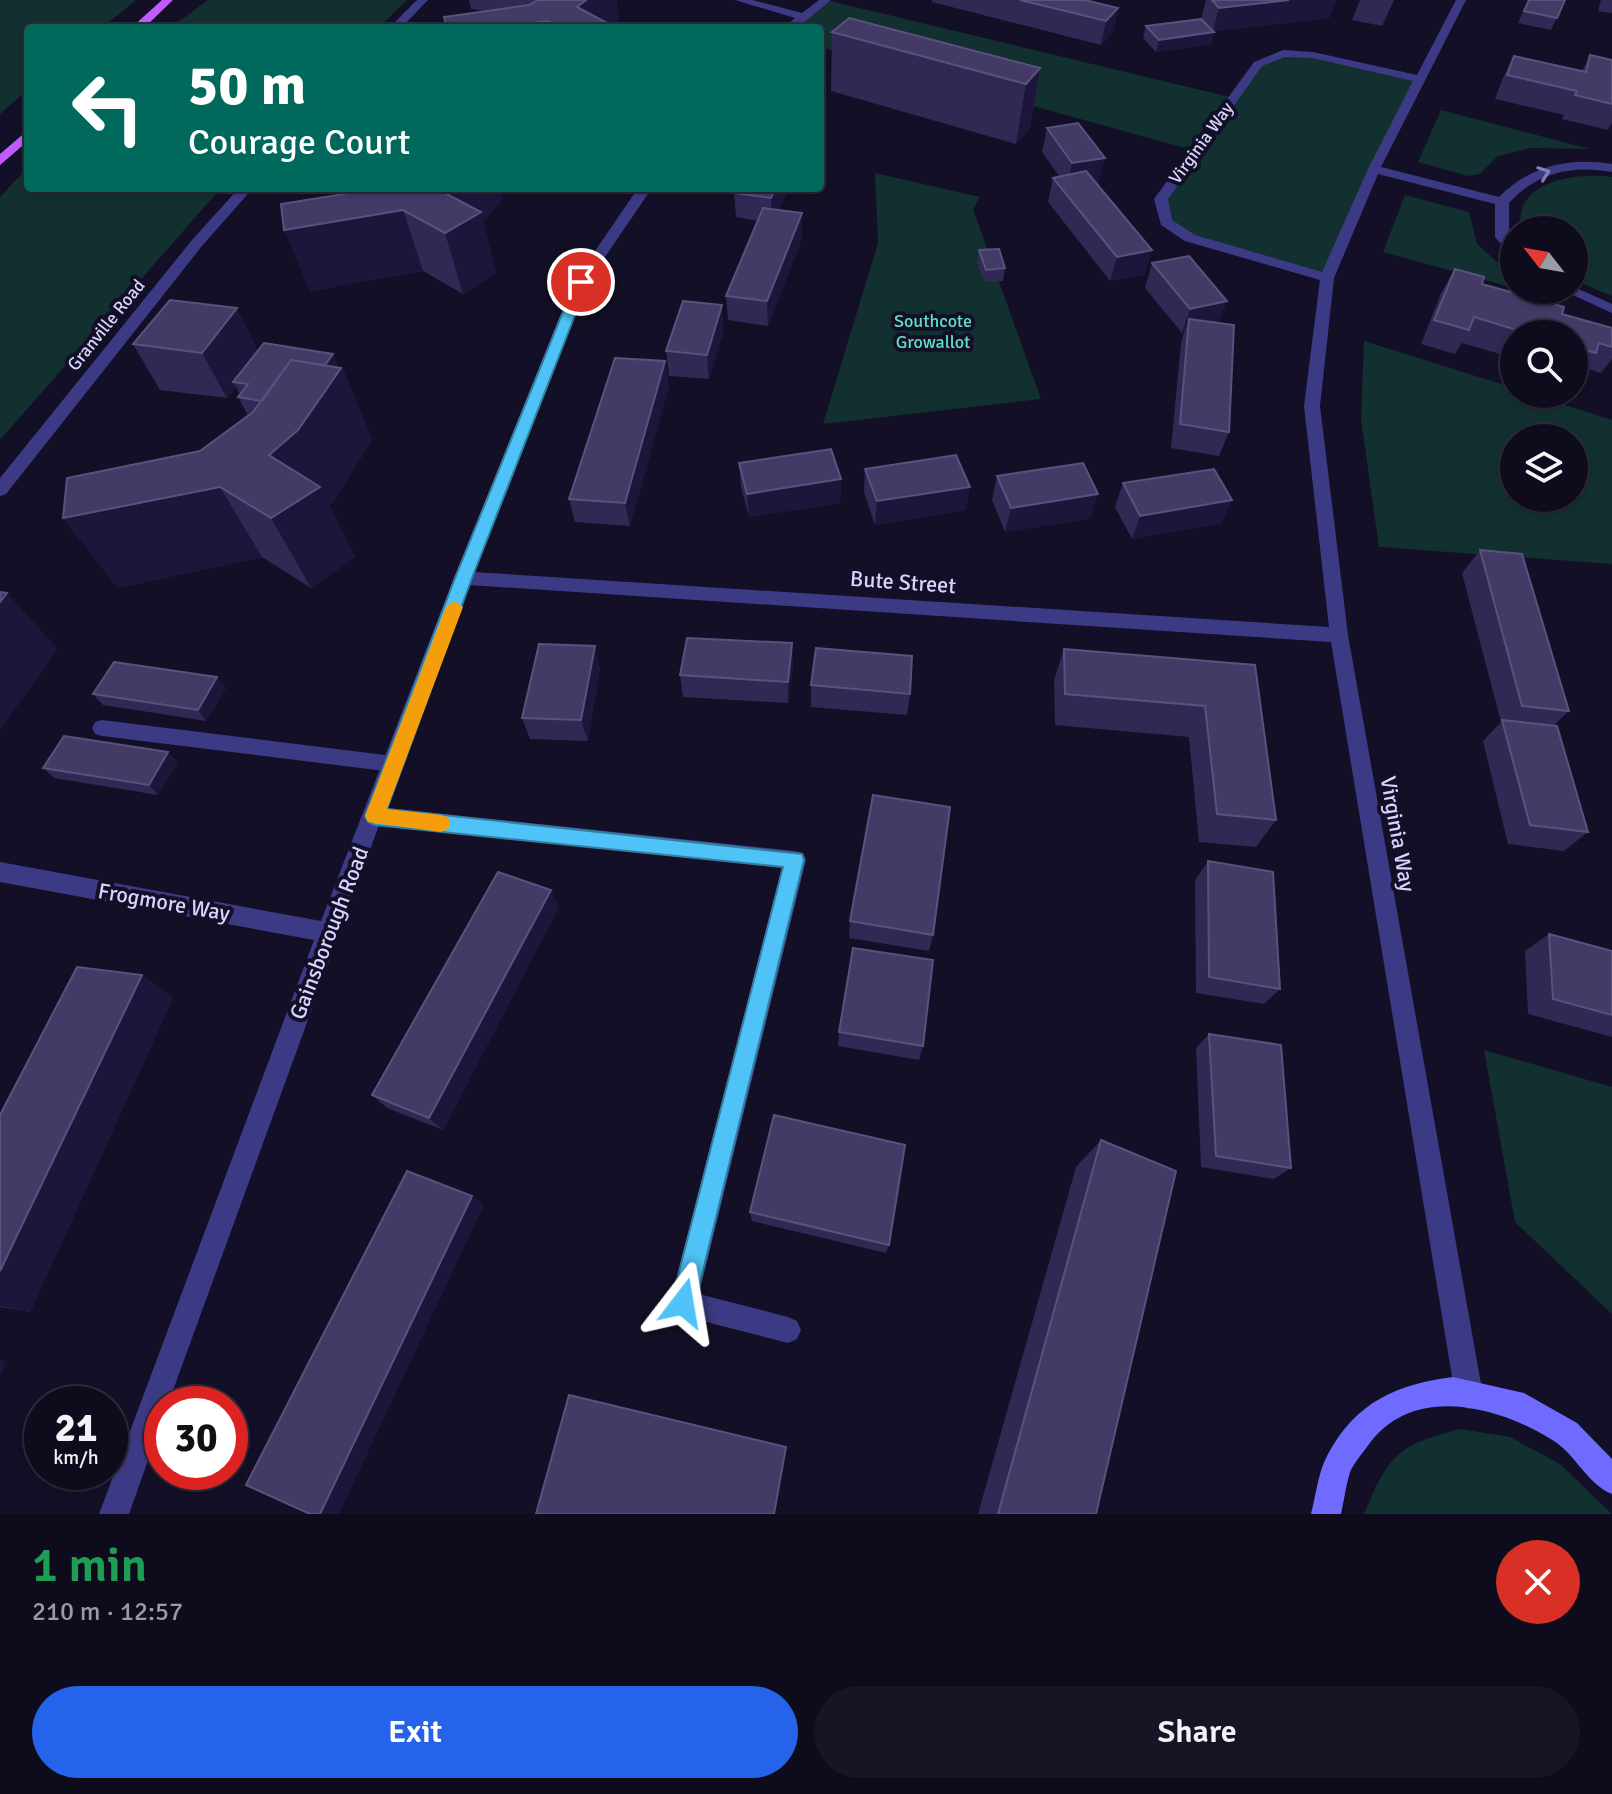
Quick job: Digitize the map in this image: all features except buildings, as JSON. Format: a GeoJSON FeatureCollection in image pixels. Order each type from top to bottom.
{"type":"FeatureCollection","features":[{"type":"Feature","properties":{"kind":"main road"},"geometry":{"type":"LineString","coordinates":[[141,24],[168,0]]}},
{"type":"Feature","properties":{"kind":"main road"},"geometry":{"type":"LineString","coordinates":[[0,161],[24,138]]}},
{"type":"Feature","properties":{"kind":"street"},"geometry":{"type":"LineString","coordinates":[[399,24],[423,0]]}},
{"type":"Feature","properties":{"kind":"street"},"geometry":{"type":"LineString","coordinates":[[740,0],[803,17]]}},
{"type":"Feature","properties":{"kind":"street"},"geometry":{"type":"LineString","coordinates":[[795,24],[826,0]]}},
{"type":"Feature","properties":{"kind":"street","name":"Virginia Way"},"geometry":{"type":"LineString","coordinates":[[1461,0],[1374,169],[1327,278],[1312,406],[1339,635],[1469,1395]]}},
{"type":"Feature","properties":{"kind":"street","name":"Virginia Way"},"geometry":{"type":"LineString","coordinates":[[1327,278],[1190,238],[1166,222],[1161,199],[1258,64],[1283,53],[1313,55],[1419,79]]}},
{"type":"Feature","properties":{"kind":"street"},"geometry":{"type":"LineString","coordinates":[[1502,216],[1502,202],[1526,180],[1559,168],[1612,168]]}},
{"type":"Feature","properties":{"kind":"street"},"geometry":{"type":"LineString","coordinates":[[1374,169],[1502,202]]}},
{"type":"Feature","properties":{"kind":"street","name":"Granville Road"},"geometry":{"type":"LineString","coordinates":[[0,490],[197,243],[242,192]]}},
{"type":"Feature","properties":{"kind":"street","name":"Gainsborough Road"},"geometry":{"type":"LineString","coordinates":[[114,1514],[328,932],[375,816],[463,578],[581,282],[642,192]]}},
{"type":"Feature","properties":{"kind":"street"},"geometry":{"type":"LineString","coordinates":[[1588,298],[1612,309]]}},
{"type":"Feature","properties":{"kind":"street","name":"Bute Street"},"geometry":{"type":"LineString","coordinates":[[463,578],[1339,635]]}},
{"type":"Feature","properties":{"kind":"street"},"geometry":{"type":"LineString","coordinates":[[102,728],[393,764]]}},
{"type":"Feature","properties":{"kind":"street"},"geometry":{"type":"LineString","coordinates":[[375,816],[795,860],[683,1303],[788,1330]]}},
{"type":"Feature","properties":{"kind":"street","name":"Frogmore Way"},"geometry":{"type":"LineString","coordinates":[[0,872],[328,932]]}},
{"type":"Feature","properties":{"kind":"street"},"geometry":{"type":"LineString","coordinates":[[1326,1514],[1338,1464],[1367,1422],[1414,1396],[1453,1391],[1514,1403],[1567,1433],[1612,1480]]}},
{"type":"Feature","properties":{"kind":"green space"},"geometry":{"type":"Polygon","coordinates":[[[0,0],[136,0],[107,24],[24,24],[24,93],[0,114],[0,0]]]}},
{"type":"Feature","properties":{"kind":"green space"},"geometry":{"type":"Polygon","coordinates":[[[208,0],[407,0],[382,24],[175,24],[208,0]]]}},
{"type":"Feature","properties":{"kind":"green space"},"geometry":{"type":"Polygon","coordinates":[[[826,0],[1234,98],[1260,63],[1275,56],[1294,54],[1338,59],[1419,79],[1327,278],[1190,238],[1166,222],[1161,199],[1196,151],[824,48],[824,24],[795,24],[826,0]]]}},
{"type":"Feature","properties":{"kind":"green space"},"geometry":{"type":"Polygon","coordinates":[[[1441,110],[1590,149],[1531,148],[1498,156],[1480,174],[1468,176],[1418,162],[1441,110]]]}},
{"type":"Feature","properties":{"kind":"green space"},"geometry":{"type":"Polygon","coordinates":[[[24,171],[24,192],[217,192],[0,440],[0,197],[24,171]]]}},
{"type":"Feature","properties":{"kind":"green space","name":"Southcote Growallot"},"geometry":{"type":"Polygon","coordinates":[[[875,173],[980,197],[973,209],[1041,399],[823,424],[878,243],[875,173]]]}},
{"type":"Feature","properties":{"kind":"green space"},"geometry":{"type":"Polygon","coordinates":[[[1612,177],[1612,296],[1588,286],[1588,216],[1521,216],[1526,200],[1536,190],[1565,179],[1612,177]]]}},
{"type":"Feature","properties":{"kind":"green space"},"geometry":{"type":"Polygon","coordinates":[[[1405,195],[1469,212],[1477,244],[1500,265],[1500,284],[1383,252],[1405,195]]]}},
{"type":"Feature","properties":{"kind":"green space"},"geometry":{"type":"Polygon","coordinates":[[[1364,341],[1500,384],[1500,408],[1575,408],[1612,420],[1612,564],[1379,547],[1361,419],[1364,341]]]}},
{"type":"Feature","properties":{"kind":"green space"},"geometry":{"type":"Polygon","coordinates":[[[1484,1050],[1612,1087],[1612,1314],[1515,1222],[1484,1050]]]}},
{"type":"Feature","properties":{"kind":"green space"},"geometry":{"type":"Polygon","coordinates":[[[1460,1429],[1510,1437],[1560,1464],[1612,1514],[1364,1514],[1381,1478],[1398,1455],[1422,1441],[1460,1429]]]}},
{"type":"Feature","properties":{"kind":"slow traffic"},"geometry":{"type":"LineString","coordinates":[[441,823],[375,816],[454,607]]}},
{"type":"Feature","properties":{"kind":"route"},"geometry":{"type":"LineString","coordinates":[[581,282],[463,578],[375,816],[795,860],[683,1303]]}}]}
